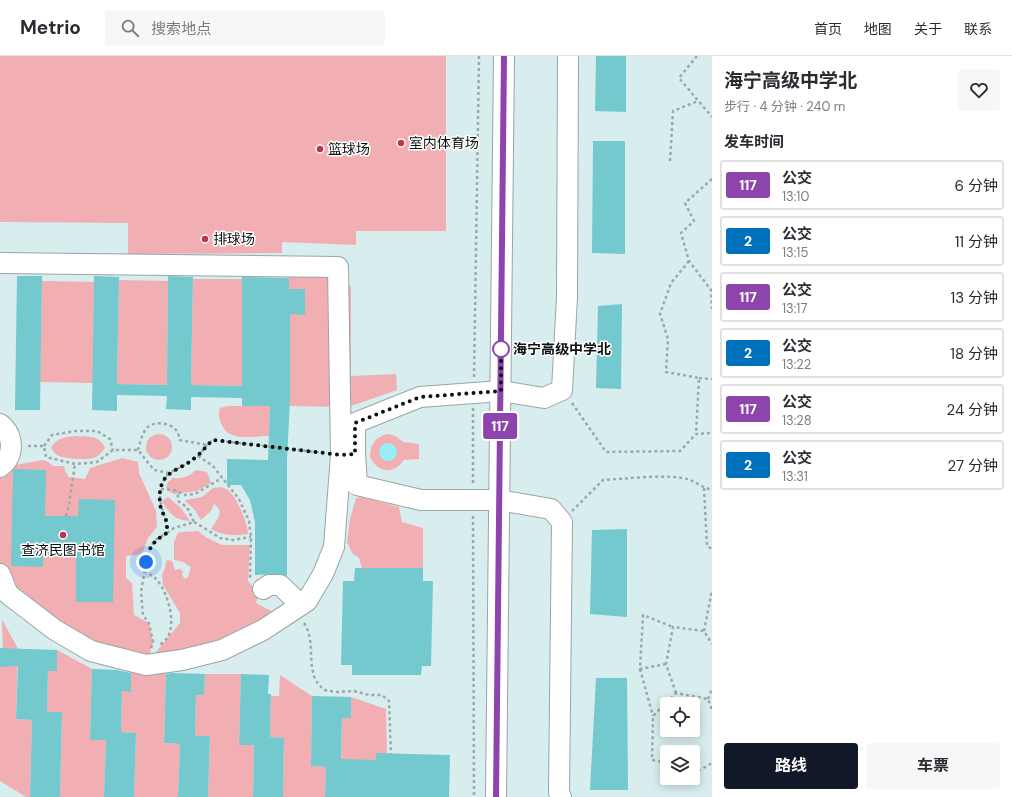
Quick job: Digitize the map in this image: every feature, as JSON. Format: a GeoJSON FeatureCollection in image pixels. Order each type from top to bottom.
{"type":"FeatureCollection","features":[{"type":"Feature","properties":{"kind":"street"},"geometry":{"type":"LineString","coordinates":[[496,797],[504,56]]}},
{"type":"Feature","properties":{"kind":"street"},"geometry":{"type":"LineString","coordinates":[[0,574],[8,594],[55,630],[91,651],[146,665],[182,660],[222,650],[263,630],[307,601],[323,574],[334,547],[346,454],[355,423],[420,397],[501,391],[544,398],[562,390],[567,297],[568,56]]}},
{"type":"Feature","properties":{"kind":"street"},"geometry":{"type":"LineString","coordinates":[[0,263],[338,267],[346,454],[357,485],[421,500],[499,500],[551,509],[562,522],[559,784],[559,792],[561,797]]}},
{"type":"Feature","properties":{"kind":"street"},"geometry":{"type":"LineString","coordinates":[[0,424],[7,432],[11,440],[9,457],[0,466]]}},
{"type":"Feature","properties":{"kind":"street"},"geometry":{"type":"LineString","coordinates":[[263,589],[269,585],[280,585],[298,607]]}},
{"type":"Feature","properties":{"kind":"path"},"geometry":{"type":"LineString","coordinates":[[474,797],[473,393],[479,56]]}},
{"type":"Feature","properties":{"kind":"path"},"geometry":{"type":"LineString","coordinates":[[697,56],[679,78],[698,101],[710,112],[712,117]]}},
{"type":"Feature","properties":{"kind":"path"},"geometry":{"type":"LineString","coordinates":[[670,161],[673,111],[698,101]]}},
{"type":"Feature","properties":{"kind":"path"},"geometry":{"type":"LineString","coordinates":[[712,179],[685,203],[694,221],[681,233],[689,261],[711,290],[712,309]]}},
{"type":"Feature","properties":{"kind":"path"},"geometry":{"type":"LineString","coordinates":[[689,261],[671,283],[660,314],[668,339],[666,372],[712,379]]}},
{"type":"Feature","properties":{"kind":"path"},"geometry":{"type":"LineString","coordinates":[[562,390],[606,452],[680,451],[696,434],[699,378]]}},
{"type":"Feature","properties":{"kind":"path"},"geometry":{"type":"LineString","coordinates":[[138,450],[146,428],[153,424],[162,423],[176,429],[180,440],[207,445]]}},
{"type":"Feature","properties":{"kind":"path"},"geometry":{"type":"LineString","coordinates":[[112,450],[110,439],[97,431],[76,431],[52,435],[44,446],[46,457],[75,464],[97,462],[112,450],[138,450]]}},
{"type":"Feature","properties":{"kind":"path"},"geometry":{"type":"LineString","coordinates":[[696,434],[712,433]]}},
{"type":"Feature","properties":{"kind":"path"},"geometry":{"type":"LineString","coordinates":[[167,533],[167,524],[160,504],[163,480],[169,473],[198,456],[213,440],[346,454]]}},
{"type":"Feature","properties":{"kind":"path"},"geometry":{"type":"LineString","coordinates":[[11,445],[44,446]]}},
{"type":"Feature","properties":{"kind":"path"},"geometry":{"type":"LineString","coordinates":[[138,450],[154,470],[169,473]]}},
{"type":"Feature","properties":{"kind":"path"},"geometry":{"type":"LineString","coordinates":[[198,456],[213,466],[239,499],[249,521],[251,537],[250,579],[263,589]]}},
{"type":"Feature","properties":{"kind":"path"},"geometry":{"type":"LineString","coordinates":[[66,516],[75,464]]}},
{"type":"Feature","properties":{"kind":"path"},"geometry":{"type":"LineString","coordinates":[[562,522],[603,480],[668,477],[689,480],[704,488],[712,490]]}},
{"type":"Feature","properties":{"kind":"path"},"geometry":{"type":"LineString","coordinates":[[161,488],[177,491],[185,495],[195,494],[222,478]]}},
{"type":"Feature","properties":{"kind":"path"},"geometry":{"type":"LineString","coordinates":[[704,488],[707,546],[712,549]]}},
{"type":"Feature","properties":{"kind":"path"},"geometry":{"type":"LineString","coordinates":[[177,491],[179,502],[187,507],[194,522],[220,538],[233,540],[251,537]]}},
{"type":"Feature","properties":{"kind":"path"},"geometry":{"type":"LineString","coordinates":[[146,665],[153,642],[149,623],[142,615],[141,592],[148,552],[155,540],[174,528],[194,522]]}},
{"type":"Feature","properties":{"kind":"path"},"geometry":{"type":"LineString","coordinates":[[144,571],[154,576],[159,582],[166,596],[172,621],[168,637],[146,665]]}},
{"type":"Feature","properties":{"kind":"path"},"geometry":{"type":"LineString","coordinates":[[712,590],[704,631],[712,644]]}},
{"type":"Feature","properties":{"kind":"path"},"geometry":{"type":"LineString","coordinates":[[298,607],[308,630],[313,672],[316,682],[324,690],[337,692],[354,691],[369,695],[382,695],[390,701],[391,754]]}},
{"type":"Feature","properties":{"kind":"path"},"geometry":{"type":"LineString","coordinates":[[660,762],[652,760],[653,716],[640,669],[643,615],[673,627],[704,631]]}},
{"type":"Feature","properties":{"kind":"path"},"geometry":{"type":"LineString","coordinates":[[673,627],[666,664],[676,693]]}},
{"type":"Feature","properties":{"kind":"path"},"geometry":{"type":"LineString","coordinates":[[640,669],[666,664]]}},
{"type":"Feature","properties":{"kind":"path"},"geometry":{"type":"LineString","coordinates":[[712,689],[708,699],[712,710]]}},
{"type":"Feature","properties":{"kind":"path"},"geometry":{"type":"LineString","coordinates":[[676,693],[708,699]]}},
{"type":"Feature","properties":{"kind":"path"},"geometry":{"type":"LineString","coordinates":[[653,716],[676,693]]}},
{"type":"Feature","properties":{"kind":"path"},"geometry":{"type":"LineString","coordinates":[[700,770],[712,763]]}},
{"type":"Feature","properties":{"kind":"shaded area"},"geometry":{"type":"Polygon","coordinates":[[[0,56],[712,56],[712,797],[0,797],[0,56]]]}},
{"type":"Feature","properties":{"kind":"shaded area"},"geometry":{"type":"Polygon","coordinates":[[[0,56],[446,56],[446,231],[356,231],[356,245],[282,242],[282,253],[128,254],[128,223],[0,222],[0,56]]]}},
{"type":"Feature","properties":{"kind":"shaded area"},"geometry":{"type":"Polygon","coordinates":[[[289,275],[338,275],[338,287],[351,286],[351,376],[396,374],[397,390],[351,406],[341,397],[340,407],[289,406],[290,314],[305,314],[305,289],[289,289],[289,275]]]}},
{"type":"Feature","properties":{"kind":"shaded area"},"geometry":{"type":"Polygon","coordinates":[[[193,279],[242,279],[242,386],[191,385],[193,279]]]}},
{"type":"Feature","properties":{"kind":"shaded area"},"geometry":{"type":"Polygon","coordinates":[[[119,280],[168,281],[167,385],[117,384],[119,280]]]}},
{"type":"Feature","properties":{"kind":"shaded area"},"geometry":{"type":"Polygon","coordinates":[[[42,281],[94,282],[93,383],[40,382],[42,281]]]}},
{"type":"Feature","properties":{"kind":"shaded area"},"geometry":{"type":"Polygon","coordinates":[[[228,406],[270,406],[269,436],[242,437],[229,433],[224,429],[219,418],[220,408],[228,406]]]}},
{"type":"Feature","properties":{"kind":"shaded area"},"geometry":{"type":"Polygon","coordinates":[[[159,434],[168,438],[172,447],[168,456],[159,460],[150,456],[146,447],[150,438],[159,434]]]}},
{"type":"Feature","properties":{"kind":"shaded area"},"geometry":{"type":"Polygon","coordinates":[[[387,434],[396,436],[403,442],[419,444],[419,459],[404,460],[400,465],[391,470],[381,469],[377,466],[370,457],[372,445],[376,439],[387,434]]]}},
{"type":"Feature","properties":{"kind":"shaded area"},"geometry":{"type":"Polygon","coordinates":[[[75,436],[96,438],[105,448],[95,457],[80,459],[57,455],[51,448],[58,440],[75,436]]]}},
{"type":"Feature","properties":{"kind":"shaded area"},"geometry":{"type":"Polygon","coordinates":[[[122,458],[138,462],[139,473],[156,511],[157,527],[148,538],[142,554],[126,556],[126,578],[132,583],[134,615],[149,623],[153,642],[147,663],[180,623],[180,613],[163,585],[162,574],[166,561],[168,560],[172,561],[175,570],[180,569],[183,571],[182,575],[185,579],[188,577],[191,567],[183,562],[174,560],[174,542],[178,533],[198,531],[207,538],[222,545],[250,545],[248,581],[259,594],[256,603],[275,613],[263,630],[146,665],[55,630],[0,574],[0,473],[9,466],[43,460],[53,466],[64,466],[69,477],[85,479],[90,468],[122,458]]]}},
{"type":"Feature","properties":{"kind":"shaded area"},"geometry":{"type":"Polygon","coordinates":[[[196,470],[207,472],[211,483],[197,491],[174,494],[166,487],[168,482],[173,478],[186,477],[196,470]]]}},
{"type":"Feature","properties":{"kind":"shaded area"},"geometry":{"type":"Polygon","coordinates":[[[222,487],[231,493],[238,504],[246,523],[248,534],[229,535],[211,529],[220,513],[218,507],[214,504],[211,511],[201,520],[196,511],[185,501],[202,497],[213,488],[222,487]]]}},
{"type":"Feature","properties":{"kind":"shaded area"},"geometry":{"type":"Polygon","coordinates":[[[168,497],[181,508],[190,521],[177,518],[170,513],[162,501],[168,497]]]}},
{"type":"Feature","properties":{"kind":"shaded area"},"geometry":{"type":"Polygon","coordinates":[[[362,497],[399,507],[402,522],[423,528],[423,568],[362,568],[359,558],[352,553],[347,542],[350,519],[356,498],[362,497]]]}},
{"type":"Feature","properties":{"kind":"shaded area"},"geometry":{"type":"Polygon","coordinates":[[[2,619],[18,649],[16,719],[32,720],[30,797],[26,797],[0,781],[0,667],[3,666],[2,619]]]}},
{"type":"Feature","properties":{"kind":"shaded area"},"geometry":{"type":"Polygon","coordinates":[[[57,650],[92,669],[90,739],[106,740],[104,797],[60,797],[62,713],[47,712],[48,671],[57,671],[57,650]]]}},
{"type":"Feature","properties":{"kind":"shaded area"},"geometry":{"type":"Polygon","coordinates":[[[131,670],[166,673],[164,743],[180,744],[178,797],[134,797],[136,733],[121,732],[122,691],[131,691],[131,670]]]}},
{"type":"Feature","properties":{"kind":"shaded area"},"geometry":{"type":"Polygon","coordinates":[[[205,674],[241,674],[239,744],[254,745],[253,797],[208,797],[210,737],[195,736],[196,695],[204,695],[205,674]]]}},
{"type":"Feature","properties":{"kind":"shaded area"},"geometry":{"type":"Polygon","coordinates":[[[280,675],[312,696],[311,766],[326,767],[325,797],[283,797],[284,738],[270,737],[271,696],[279,696],[280,675]]]}},
{"type":"Feature","properties":{"kind":"shaded area"},"geometry":{"type":"Polygon","coordinates":[[[351,697],[386,709],[387,754],[375,797],[341,759],[342,718],[351,718],[351,697]]]}},
{"type":"Feature","properties":{"kind":"water"},"geometry":{"type":"Polygon","coordinates":[[[384,443],[392,443],[397,448],[395,459],[392,461],[384,461],[379,456],[379,448],[384,443]]]}},
{"type":"Feature","properties":{"kind":"building"},"geometry":{"type":"Polygon","coordinates":[[[596,56],[626,56],[626,112],[595,111],[596,56]]]}},
{"type":"Feature","properties":{"kind":"building"},"geometry":{"type":"Polygon","coordinates":[[[593,141],[625,141],[625,254],[592,253],[593,141]]]}},
{"type":"Feature","properties":{"kind":"building"},"geometry":{"type":"Polygon","coordinates":[[[17,276],[42,276],[40,410],[15,410],[17,276]]]}},
{"type":"Feature","properties":{"kind":"building"},"geometry":{"type":"Polygon","coordinates":[[[94,276],[119,277],[117,384],[167,385],[168,276],[193,277],[191,385],[242,386],[242,277],[289,278],[289,289],[305,289],[305,315],[290,314],[290,399],[287,460],[287,576],[280,574],[255,575],[255,522],[250,500],[241,485],[227,485],[227,459],[268,460],[270,406],[242,406],[242,398],[191,397],[191,410],[166,409],[167,396],[117,395],[117,411],[92,410],[94,276]]]}},
{"type":"Feature","properties":{"kind":"building"},"geometry":{"type":"Polygon","coordinates":[[[622,304],[621,389],[596,388],[598,306],[622,304]]]}},
{"type":"Feature","properties":{"kind":"building","name":"查济民图书馆"},"geometry":{"type":"Polygon","coordinates":[[[14,469],[46,470],[45,516],[78,516],[79,499],[115,500],[113,602],[76,602],[76,555],[43,555],[43,567],[11,566],[14,469]]]}},
{"type":"Feature","properties":{"kind":"building"},"geometry":{"type":"Polygon","coordinates":[[[627,529],[627,617],[590,614],[592,530],[627,529]]]}},
{"type":"Feature","properties":{"kind":"building"},"geometry":{"type":"Polygon","coordinates":[[[355,568],[423,568],[423,581],[433,581],[431,666],[422,666],[421,675],[352,675],[352,665],[341,665],[343,581],[354,581],[355,568]]]}},
{"type":"Feature","properties":{"kind":"building"},"geometry":{"type":"Polygon","coordinates":[[[0,648],[57,650],[57,671],[48,671],[47,712],[62,712],[60,797],[30,797],[32,720],[16,719],[18,666],[0,667],[0,648]]]}},
{"type":"Feature","properties":{"kind":"building"},"geometry":{"type":"Polygon","coordinates":[[[92,669],[117,670],[131,673],[131,692],[122,691],[121,732],[136,733],[134,797],[104,797],[106,740],[90,740],[92,669]]]}},
{"type":"Feature","properties":{"kind":"building"},"geometry":{"type":"Polygon","coordinates":[[[166,674],[205,674],[204,695],[196,695],[195,736],[210,736],[208,797],[178,797],[180,744],[164,743],[166,674]]]}},
{"type":"Feature","properties":{"kind":"building"},"geometry":{"type":"Polygon","coordinates":[[[241,674],[269,675],[268,694],[271,694],[270,737],[284,738],[283,797],[253,797],[254,745],[239,745],[241,674]]]}},
{"type":"Feature","properties":{"kind":"building"},"geometry":{"type":"Polygon","coordinates":[[[596,678],[627,678],[628,790],[590,790],[596,678]]]}},
{"type":"Feature","properties":{"kind":"building"},"geometry":{"type":"Polygon","coordinates":[[[312,696],[351,697],[351,718],[342,718],[341,759],[376,760],[376,753],[450,755],[449,797],[325,797],[326,767],[311,766],[312,696]]]}},
{"type":"Feature","properties":{"kind":"bus line","name":"117"},"geometry":{"type":"LineString","coordinates":[[496,797],[504,56]]}},
{"type":"Feature","properties":{"kind":"place","name":"室内体育场"},"geometry":{"type":"Point","coordinates":[401,143]}},
{"type":"Feature","properties":{"kind":"place","name":"篮球场"},"geometry":{"type":"Point","coordinates":[320,149]}},
{"type":"Feature","properties":{"kind":"place","name":"排球场"},"geometry":{"type":"Point","coordinates":[205,239]}},
{"type":"Feature","properties":{"kind":"place","name":"海宁高级中学北"},"geometry":{"type":"Point","coordinates":[501,349]}},
{"type":"Feature","properties":{"kind":"place","name":"查济民图书馆"},"geometry":{"type":"Point","coordinates":[63,535]}},
{"type":"Feature","properties":{"kind":"route"},"geometry":{"type":"LineString","coordinates":[[146,562],[148,552],[155,540],[167,533],[167,524],[160,504],[160,493],[163,480],[169,473],[198,456],[213,440],[341,455],[355,454],[355,423],[420,397],[501,391],[501,346],[501,349]]}}]}
